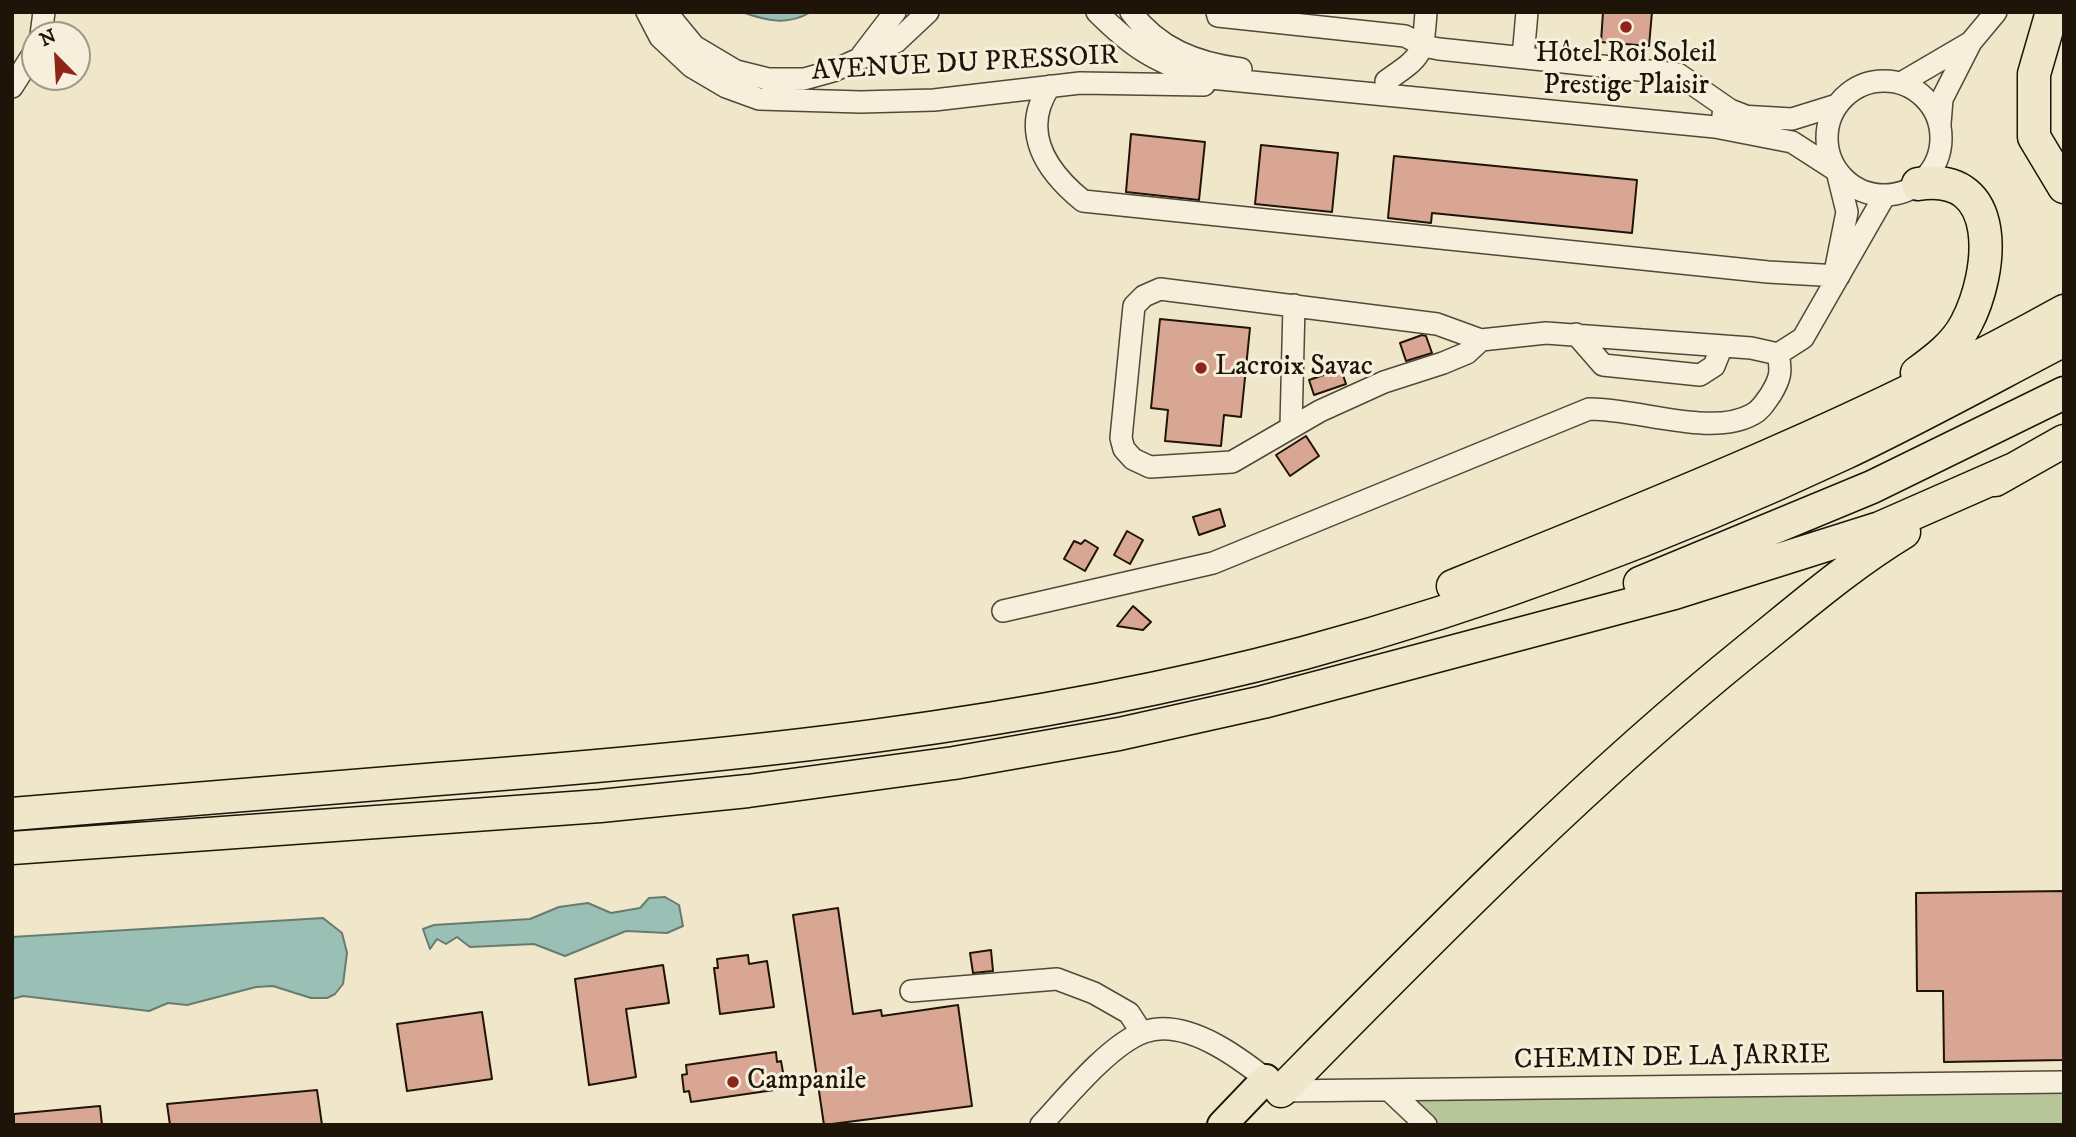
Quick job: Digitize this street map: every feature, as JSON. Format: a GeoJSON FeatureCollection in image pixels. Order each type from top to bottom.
{"type":"FeatureCollection","features":[{"type":"Feature","properties":{"kind":"highway"},"geometry":{"type":"LineString","coordinates":[[2052,12],[2034,74],[2034,137],[2064,187]]}},
{"type":"Feature","properties":{"kind":"highway"},"geometry":{"type":"LineString","coordinates":[[1743,467],[1918,373],[1951,347],[1966,324],[1980,289],[1988,247],[1980,213],[1973,200],[1961,189],[1939,181],[1918,184]]}},
{"type":"Feature","properties":{"kind":"highway"},"geometry":{"type":"LineString","coordinates":[[1301,654],[1326,629],[1421,599],[1743,467],[1975,360],[2064,311]]}},
{"type":"Feature","properties":{"kind":"highway"},"geometry":{"type":"LineString","coordinates":[[12,814],[601,768],[947,726],[1114,698],[1301,654],[1393,628],[1657,535],[1847,452],[2064,340]]}},
{"type":"Feature","properties":{"kind":"highway"},"geometry":{"type":"LineString","coordinates":[[1448,654],[1672,571],[1872,487],[2064,393]]}},
{"type":"Feature","properties":{"kind":"highway"},"geometry":{"type":"LineString","coordinates":[[1274,1085],[1502,867],[1682,703],[1861,558],[2064,441]]}},
{"type":"Feature","properties":{"kind":"highway"},"geometry":{"type":"LineString","coordinates":[[12,848],[600,806],[954,764],[1119,734],[1263,702],[1674,593],[1880,528],[2012,470]]}},
{"type":"Feature","properties":{"kind":"highway"},"geometry":{"type":"LineString","coordinates":[[12,798],[34,798],[87,808]]}},
{"type":"Feature","properties":{"kind":"main road"},"geometry":{"type":"LineString","coordinates":[[1222,1125],[1274,1085]]}},
{"type":"Feature","properties":{"kind":"main road"},"geometry":{"type":"LineString","coordinates":[[1248,1125],[1274,1085]]}},
{"type":"Feature","properties":{"kind":"street","name":"AVENUE DU PRESSOIR"},"geometry":{"type":"LineString","coordinates":[[647,12],[660,37],[692,68],[726,87],[759,99],[860,103],[934,100],[1080,82],[1280,84]]}},
{"type":"Feature","properties":{"kind":"street","name":"AVENUE DU PRESSOIR"},"geometry":{"type":"LineString","coordinates":[[666,12],[679,31],[707,55],[736,71],[768,79],[804,79],[833,71],[896,42],[928,12]]}},
{"type":"Feature","properties":{"kind":"street"},"geometry":{"type":"LineString","coordinates":[[859,57],[895,12]]}},
{"type":"Feature","properties":{"kind":"street"},"geometry":{"type":"LineString","coordinates":[[1097,12],[1125,40],[1156,61],[1200,77],[1714,127],[1792,142],[1837,171],[1850,184],[1867,192],[1885,195],[1897,194],[1918,184],[1930,172],[1942,141],[1942,99],[1971,42],[1996,12]]}},
{"type":"Feature","properties":{"kind":"street"},"geometry":{"type":"LineString","coordinates":[[1131,12],[1144,28],[1168,47],[1193,60],[1238,69],[1752,118],[1792,119],[1837,105]]}},
{"type":"Feature","properties":{"kind":"street"},"geometry":{"type":"LineString","coordinates":[[1217,12],[1218,16],[1326,20],[1405,36],[1424,47],[1678,74],[1730,110],[1752,118]]}},
{"type":"Feature","properties":{"kind":"street"},"geometry":{"type":"LineString","coordinates":[[1386,81],[1415,61],[1424,47],[1426,12]]}},
{"type":"Feature","properties":{"kind":"street"},"geometry":{"type":"LineString","coordinates":[[1523,57],[1527,12]]}},
{"type":"Feature","properties":{"kind":"street"},"geometry":{"type":"LineString","coordinates":[[1901,83],[1971,42]]}},
{"type":"Feature","properties":{"kind":"street"},"geometry":{"type":"LineString","coordinates":[[1835,280],[1847,212],[1826,138],[1829,120],[1837,105],[1850,92],[1865,83],[1883,80],[1901,83],[1919,92],[1932,106],[1940,124]]}},
{"type":"Feature","properties":{"kind":"street"},"geometry":{"type":"LineString","coordinates":[[1050,86],[1040,100],[1034,122],[1039,142],[1060,183],[1083,201],[1835,280]]}},
{"type":"Feature","properties":{"kind":"street"},"geometry":{"type":"LineString","coordinates":[[1481,341],[1467,353],[1384,382],[1291,426],[1232,462],[1150,467],[1133,459],[1124,449],[1121,438],[1134,306],[1144,296],[1160,289],[1437,324],[1481,341],[1546,333],[1576,334],[1722,346],[1778,354],[1803,338],[1885,195]]}},
{"type":"Feature","properties":{"kind":"street"},"geometry":{"type":"LineString","coordinates":[[1291,426],[1294,305]]}},
{"type":"Feature","properties":{"kind":"street"},"geometry":{"type":"LineString","coordinates":[[1576,334],[1603,365],[1700,375],[1714,366],[1722,346]]}},
{"type":"Feature","properties":{"kind":"street"},"geometry":{"type":"LineString","coordinates":[[1003,611],[1213,563],[1589,410],[1608,409],[1713,424],[1738,420],[1754,414],[1780,379],[1778,354]]}},
{"type":"Feature","properties":{"kind":"street"},"geometry":{"type":"LineString","coordinates":[[911,991],[1057,979],[1094,993],[1129,1013],[1142,1033]]}},
{"type":"Feature","properties":{"kind":"street"},"geometry":{"type":"LineString","coordinates":[[1041,1125],[1101,1062],[1142,1033],[1160,1028],[1179,1030],[1220,1047],[1274,1085]]}},
{"type":"Feature","properties":{"kind":"street","name":"CHEMIN DE LA JARRIE"},"geometry":{"type":"LineString","coordinates":[[1274,1085],[1389,1090],[2064,1082]]}},
{"type":"Feature","properties":{"kind":"street"},"geometry":{"type":"LineString","coordinates":[[1389,1090],[1426,1125]]}},
{"type":"Feature","properties":{"kind":"green space"},"geometry":{"type":"Polygon","coordinates":[[[2064,1082],[2064,1125],[1426,1125],[1389,1090],[2064,1082]]]}},
{"type":"Feature","properties":{"kind":"water"},"geometry":{"type":"Polygon","coordinates":[[[742,12],[811,12],[794,19],[777,21],[742,12]]]}},
{"type":"Feature","properties":{"kind":"water"},"geometry":{"type":"Polygon","coordinates":[[[665,897],[679,905],[683,926],[667,933],[626,931],[565,956],[534,944],[470,947],[457,937],[446,944],[437,939],[430,949],[423,929],[434,925],[530,919],[559,907],[588,903],[611,913],[640,908],[649,898],[665,897]]]}},
{"type":"Feature","properties":{"kind":"water"},"geometry":{"type":"Polygon","coordinates":[[[323,918],[342,933],[347,953],[343,984],[335,994],[327,998],[311,998],[273,986],[256,987],[187,1005],[168,1003],[149,1011],[23,996],[12,999],[12,937],[323,918]]]}},
{"type":"Feature","properties":{"kind":"building","name":"Hôtel Roi Soleil Prestige Plaisir"},"geometry":{"type":"Polygon","coordinates":[[[1603,12],[1652,12],[1649,46],[1601,42],[1603,12]]]}},
{"type":"Feature","properties":{"kind":"building"},"geometry":{"type":"Polygon","coordinates":[[[1131,134],[1205,142],[1199,200],[1126,192],[1131,134]]]}},
{"type":"Feature","properties":{"kind":"building"},"geometry":{"type":"Polygon","coordinates":[[[1261,145],[1338,153],[1332,212],[1255,204],[1261,145]]]}},
{"type":"Feature","properties":{"kind":"building"},"geometry":{"type":"Polygon","coordinates":[[[1394,156],[1637,180],[1632,233],[1432,213],[1431,223],[1388,218],[1394,156]]]}},
{"type":"Feature","properties":{"kind":"building","name":"Lacroix Savac"},"geometry":{"type":"Polygon","coordinates":[[[1160,319],[1250,328],[1241,417],[1224,415],[1221,446],[1165,441],[1168,410],[1151,408],[1160,319]]]}},
{"type":"Feature","properties":{"kind":"building"},"geometry":{"type":"Polygon","coordinates":[[[1426,336],[1432,353],[1406,361],[1400,343],[1426,336]]]}},
{"type":"Feature","properties":{"kind":"building"},"geometry":{"type":"Polygon","coordinates":[[[1341,369],[1346,384],[1314,395],[1309,380],[1341,369]]]}},
{"type":"Feature","properties":{"kind":"building"},"geometry":{"type":"Polygon","coordinates":[[[1306,436],[1319,456],[1290,476],[1276,455],[1306,436]]]}},
{"type":"Feature","properties":{"kind":"building"},"geometry":{"type":"Polygon","coordinates":[[[1220,509],[1225,526],[1199,535],[1193,517],[1220,509]]]}},
{"type":"Feature","properties":{"kind":"building"},"geometry":{"type":"Polygon","coordinates":[[[1127,531],[1143,540],[1130,564],[1114,555],[1127,531]]]}},
{"type":"Feature","properties":{"kind":"building"},"geometry":{"type":"Polygon","coordinates":[[[1085,540],[1098,548],[1085,571],[1064,559],[1074,541],[1081,544],[1085,540]]]}},
{"type":"Feature","properties":{"kind":"building"},"geometry":{"type":"Polygon","coordinates":[[[1133,606],[1151,622],[1143,630],[1117,626],[1133,606]]]}},
{"type":"Feature","properties":{"kind":"building"},"geometry":{"type":"Polygon","coordinates":[[[2064,891],[2064,1060],[1944,1062],[1943,991],[1917,991],[1916,893],[2064,891]]]}},
{"type":"Feature","properties":{"kind":"building"},"geometry":{"type":"Polygon","coordinates":[[[838,908],[853,1014],[881,1010],[882,1016],[958,1005],[972,1106],[824,1125],[793,915],[838,908]]]}},
{"type":"Feature","properties":{"kind":"building"},"geometry":{"type":"Polygon","coordinates":[[[991,950],[993,971],[973,973],[970,953],[991,950]]]}},
{"type":"Feature","properties":{"kind":"building"},"geometry":{"type":"Polygon","coordinates":[[[748,955],[749,964],[767,961],[774,1007],[720,1014],[714,968],[718,968],[717,959],[748,955]]]}},
{"type":"Feature","properties":{"kind":"building"},"geometry":{"type":"Polygon","coordinates":[[[663,965],[669,1003],[626,1009],[636,1077],[589,1085],[575,979],[663,965]]]}},
{"type":"Feature","properties":{"kind":"building"},"geometry":{"type":"Polygon","coordinates":[[[482,1012],[492,1079],[407,1091],[397,1024],[482,1012]]]}},
{"type":"Feature","properties":{"kind":"building"},"geometry":{"type":"Polygon","coordinates":[[[776,1052],[777,1062],[781,1061],[784,1078],[779,1079],[781,1089],[691,1102],[689,1091],[684,1092],[682,1075],[687,1074],[686,1065],[776,1052]]]}},
{"type":"Feature","properties":{"kind":"building"},"geometry":{"type":"Polygon","coordinates":[[[317,1090],[322,1125],[170,1125],[167,1104],[317,1090]]]}},
{"type":"Feature","properties":{"kind":"building"},"geometry":{"type":"Polygon","coordinates":[[[100,1106],[102,1125],[14,1125],[14,1114],[100,1106]]]}},
{"type":"Feature","properties":{"kind":"place","name":"Hôtel Roi Soleil Prestige Plaisir"},"geometry":{"type":"Point","coordinates":[1626,27]}},
{"type":"Feature","properties":{"kind":"place","name":"Lacroix Savac"},"geometry":{"type":"Point","coordinates":[1201,368]}},
{"type":"Feature","properties":{"kind":"place","name":"Campanile"},"geometry":{"type":"Point","coordinates":[733,1082]}}]}
